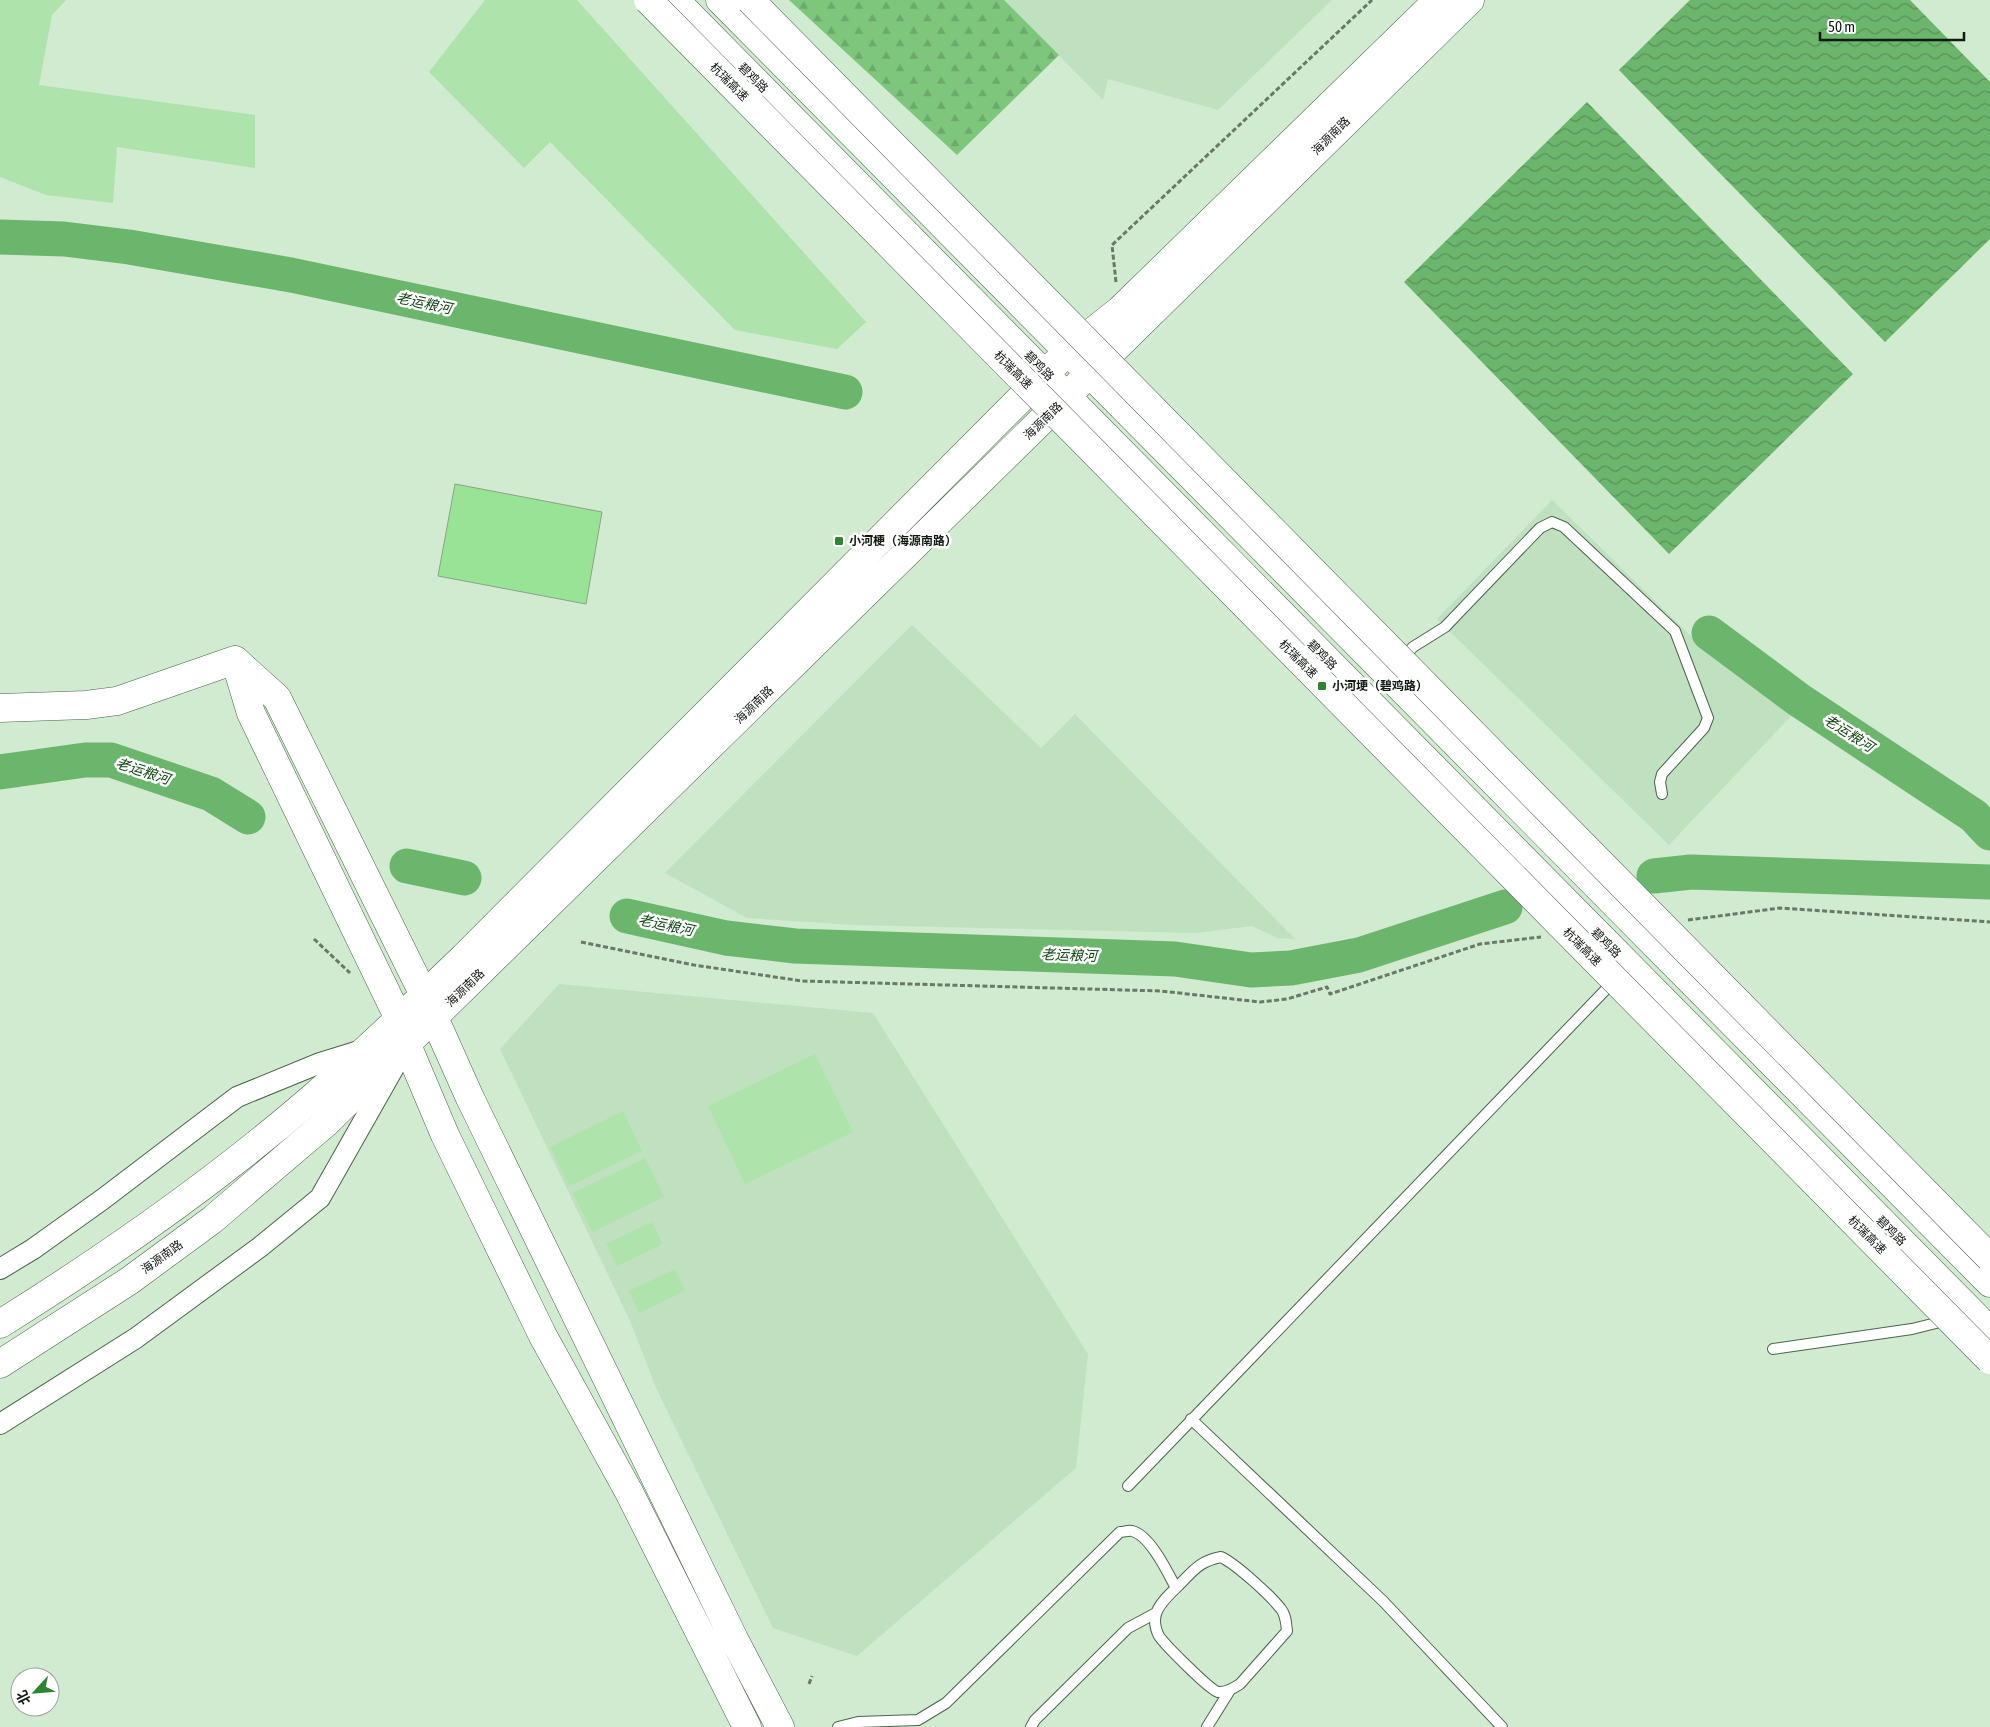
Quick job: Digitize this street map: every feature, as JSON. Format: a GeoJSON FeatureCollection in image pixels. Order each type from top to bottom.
{"type":"FeatureCollection","features":[{"type":"Feature","properties":{"kind":"main road","name":"杭瑞高速"},"geometry":{"type":"LineString","coordinates":[[648,0],[1990,1360]]}},
{"type":"Feature","properties":{"kind":"main road","name":"碧鸡路"},"geometry":{"type":"LineString","coordinates":[[675,0],[1046,373],[1981,1322]]}},
{"type":"Feature","properties":{"kind":"main road"},"geometry":{"type":"LineString","coordinates":[[720,0],[1387,674],[1989,1274]]}},
{"type":"Feature","properties":{"kind":"main road"},"geometry":{"type":"LineString","coordinates":[[750,0],[1651,915],[1989,1274]]}},
{"type":"Feature","properties":{"kind":"main road","name":"海源南路"},"geometry":{"type":"LineString","coordinates":[[0,1364],[129,1281],[212,1220],[327,1122],[407,1045],[429,1007],[1046,373],[1067,352],[1120,310],[1438,0]]}},
{"type":"Feature","properties":{"kind":"main road","name":"海源南路"},"geometry":{"type":"LineString","coordinates":[[0,1324],[111,1251],[194,1192],[311,1099],[399,1019],[429,1007],[1068,396],[1470,0]]}},
{"type":"Feature","properties":{"kind":"main road"},"geometry":{"type":"LineString","coordinates":[[235,660],[277,698],[429,1007],[474,1107],[729,1630],[780,1727]]}},
{"type":"Feature","properties":{"kind":"main road"},"geometry":{"type":"LineString","coordinates":[[0,708],[86,706],[117,700],[235,660]]}},
{"type":"Feature","properties":{"kind":"main road"},"geometry":{"type":"LineString","coordinates":[[235,660],[251,713],[399,1019],[407,1045],[445,1135],[543,1336],[629,1492],[747,1727]]}},
{"type":"Feature","properties":{"kind":"main road"},"geometry":{"type":"LineString","coordinates":[[1651,915],[1990,1232]]}},
{"type":"Feature","properties":{"kind":"street"},"geometry":{"type":"LineString","coordinates":[[0,1424],[136,1338],[253,1252],[320,1198],[407,1045]]}},
{"type":"Feature","properties":{"kind":"street"},"geometry":{"type":"LineString","coordinates":[[0,1269],[33,1249],[103,1199],[237,1097],[320,1063],[368,1048]]}},
{"type":"Feature","properties":{"kind":"lane"},"geometry":{"type":"LineString","coordinates":[[1387,674],[1414,647],[1444,627],[1540,528],[1552,522],[1558,523],[1675,630],[1708,718],[1704,728],[1662,774],[1660,782],[1662,794]]}},
{"type":"Feature","properties":{"kind":"lane"},"geometry":{"type":"LineString","coordinates":[[1128,1486],[1629,966]]}},
{"type":"Feature","properties":{"kind":"lane"},"geometry":{"type":"LineString","coordinates":[[1773,1349],[1912,1329],[1981,1322]]}},
{"type":"Feature","properties":{"kind":"lane"},"geometry":{"type":"LineString","coordinates":[[1191,1419],[1383,1601],[1502,1727]]}},
{"type":"Feature","properties":{"kind":"lane"},"geometry":{"type":"LineString","coordinates":[[838,1727],[858,1722],[918,1720],[946,1703],[1120,1532],[1132,1531],[1142,1537],[1159,1558],[1176,1588]]}},
{"type":"Feature","properties":{"kind":"lane"},"geometry":{"type":"LineString","coordinates":[[1221,1557],[1232,1562],[1281,1609],[1286,1620],[1287,1631],[1240,1684],[1230,1690],[1219,1692],[1208,1687],[1160,1637],[1155,1626],[1156,1614],[1161,1604],[1176,1588],[1199,1565],[1209,1559],[1221,1557]]}},
{"type":"Feature","properties":{"kind":"lane"},"geometry":{"type":"LineString","coordinates":[[1031,1727],[1035,1720],[1128,1628],[1156,1614]]}},
{"type":"Feature","properties":{"kind":"lane"},"geometry":{"type":"LineString","coordinates":[[1207,1727],[1230,1690]]}},
{"type":"Feature","properties":{"kind":"path"},"geometry":{"type":"LineString","coordinates":[[1120,310],[1112,244],[1372,0]]}},
{"type":"Feature","properties":{"kind":"path"},"geometry":{"type":"LineString","coordinates":[[1686,920],[1780,908],[1990,922]]}},
{"type":"Feature","properties":{"kind":"path"},"geometry":{"type":"LineString","coordinates":[[581,942],[694,965],[802,981],[1161,991],[1260,1002],[1287,999],[1327,987],[1330,994],[1480,944],[1546,936]]}},
{"type":"Feature","properties":{"kind":"path"},"geometry":{"type":"LineString","coordinates":[[809,1684],[812,1676]]}},
{"type":"Feature","properties":{"kind":"shaded area"},"geometry":{"type":"Polygon","coordinates":[[[0,0],[66,0],[52,15],[39,85],[255,115],[255,168],[117,147],[113,203],[46,195],[0,177],[0,0]]]}},
{"type":"Feature","properties":{"kind":"shaded area"},"geometry":{"type":"Polygon","coordinates":[[[485,0],[577,0],[866,322],[837,349],[735,330],[550,142],[524,168],[429,72],[485,0]]]}},
{"type":"Feature","properties":{"kind":"shaded area"},"geometry":{"type":"Polygon","coordinates":[[[1004,0],[1332,0],[1218,110],[1108,79],[1103,100],[1004,0]]]}},
{"type":"Feature","properties":{"kind":"shaded area"},"geometry":{"type":"Polygon","coordinates":[[[1552,500],[1695,640],[1793,714],[1669,845],[1437,619],[1552,500]]]}},
{"type":"Feature","properties":{"kind":"shaded area"},"geometry":{"type":"Polygon","coordinates":[[[912,625],[1041,748],[1075,714],[1295,939],[1277,938],[1252,926],[1196,933],[854,925],[747,918],[665,873],[912,625]]]}},
{"type":"Feature","properties":{"kind":"shaded area"},"geometry":{"type":"Polygon","coordinates":[[[559,984],[873,1013],[1088,1354],[1076,1468],[857,1656],[773,1628],[656,1388],[631,1323],[500,1049],[559,984]]]}},
{"type":"Feature","properties":{"kind":"shaded area"},"geometry":{"type":"Polygon","coordinates":[[[815,1054],[853,1132],[745,1184],[708,1106],[815,1054]]]}},
{"type":"Feature","properties":{"kind":"shaded area"},"geometry":{"type":"Polygon","coordinates":[[[623,1111],[642,1151],[570,1186],[550,1147],[623,1111]]]}},
{"type":"Feature","properties":{"kind":"shaded area"},"geometry":{"type":"Polygon","coordinates":[[[645,1158],[664,1197],[592,1232],[573,1193],[645,1158]]]}},
{"type":"Feature","properties":{"kind":"shaded area"},"geometry":{"type":"Polygon","coordinates":[[[652,1222],[663,1244],[617,1266],[606,1244],[652,1222]]]}},
{"type":"Feature","properties":{"kind":"shaded area"},"geometry":{"type":"Polygon","coordinates":[[[675,1269],[685,1291],[639,1313],[629,1291],[675,1269]]]}},
{"type":"Feature","properties":{"kind":"green space"},"geometry":{"type":"Polygon","coordinates":[[[789,0],[1004,0],[1059,55],[957,155],[789,0]]]}},
{"type":"Feature","properties":{"kind":"water"},"geometry":{"type":"Polygon","coordinates":[[[1690,0],[1910,0],[1990,82],[1990,239],[1885,342],[1619,70],[1690,0]]]}},
{"type":"Feature","properties":{"kind":"water"},"geometry":{"type":"Polygon","coordinates":[[[1587,102],[1853,374],[1669,554],[1404,282],[1587,102]]]}},
{"type":"Feature","properties":{"kind":"building"},"geometry":{"type":"Polygon","coordinates":[[[455,484],[602,512],[586,604],[438,576],[455,484]]]}},
{"type":"Feature","properties":{"kind":"waterway","name":"老运粮河"},"geometry":{"type":"LineString","coordinates":[[0,237],[64,239],[129,247],[291,275],[845,392]]}},
{"type":"Feature","properties":{"kind":"waterway","name":"老运粮河"},"geometry":{"type":"LineString","coordinates":[[1709,633],[1799,700],[1974,816],[1990,833]]}},
{"type":"Feature","properties":{"kind":"waterway","name":"老运粮河"},"geometry":{"type":"LineString","coordinates":[[0,772],[85,760],[111,760],[211,794],[248,817]]}},
{"type":"Feature","properties":{"kind":"waterway","name":"老运粮河"},"geometry":{"type":"LineString","coordinates":[[407,866],[464,878]]}},
{"type":"Feature","properties":{"kind":"waterway","name":"老运粮河"},"geometry":{"type":"LineString","coordinates":[[1654,876],[1691,872],[1990,882]]}},
{"type":"Feature","properties":{"kind":"waterway","name":"老运粮河"},"geometry":{"type":"LineString","coordinates":[[627,916],[726,938],[795,946],[1175,959],[1251,970],[1291,968],[1359,955],[1505,907]]}},
{"type":"Feature","properties":{"kind":"place","name":"小河梗（海源南路）"},"geometry":{"type":"Point","coordinates":[839,541]}},
{"type":"Feature","properties":{"kind":"place","name":"小河埂（碧鸡路）"},"geometry":{"type":"Point","coordinates":[1322,686]}}]}
